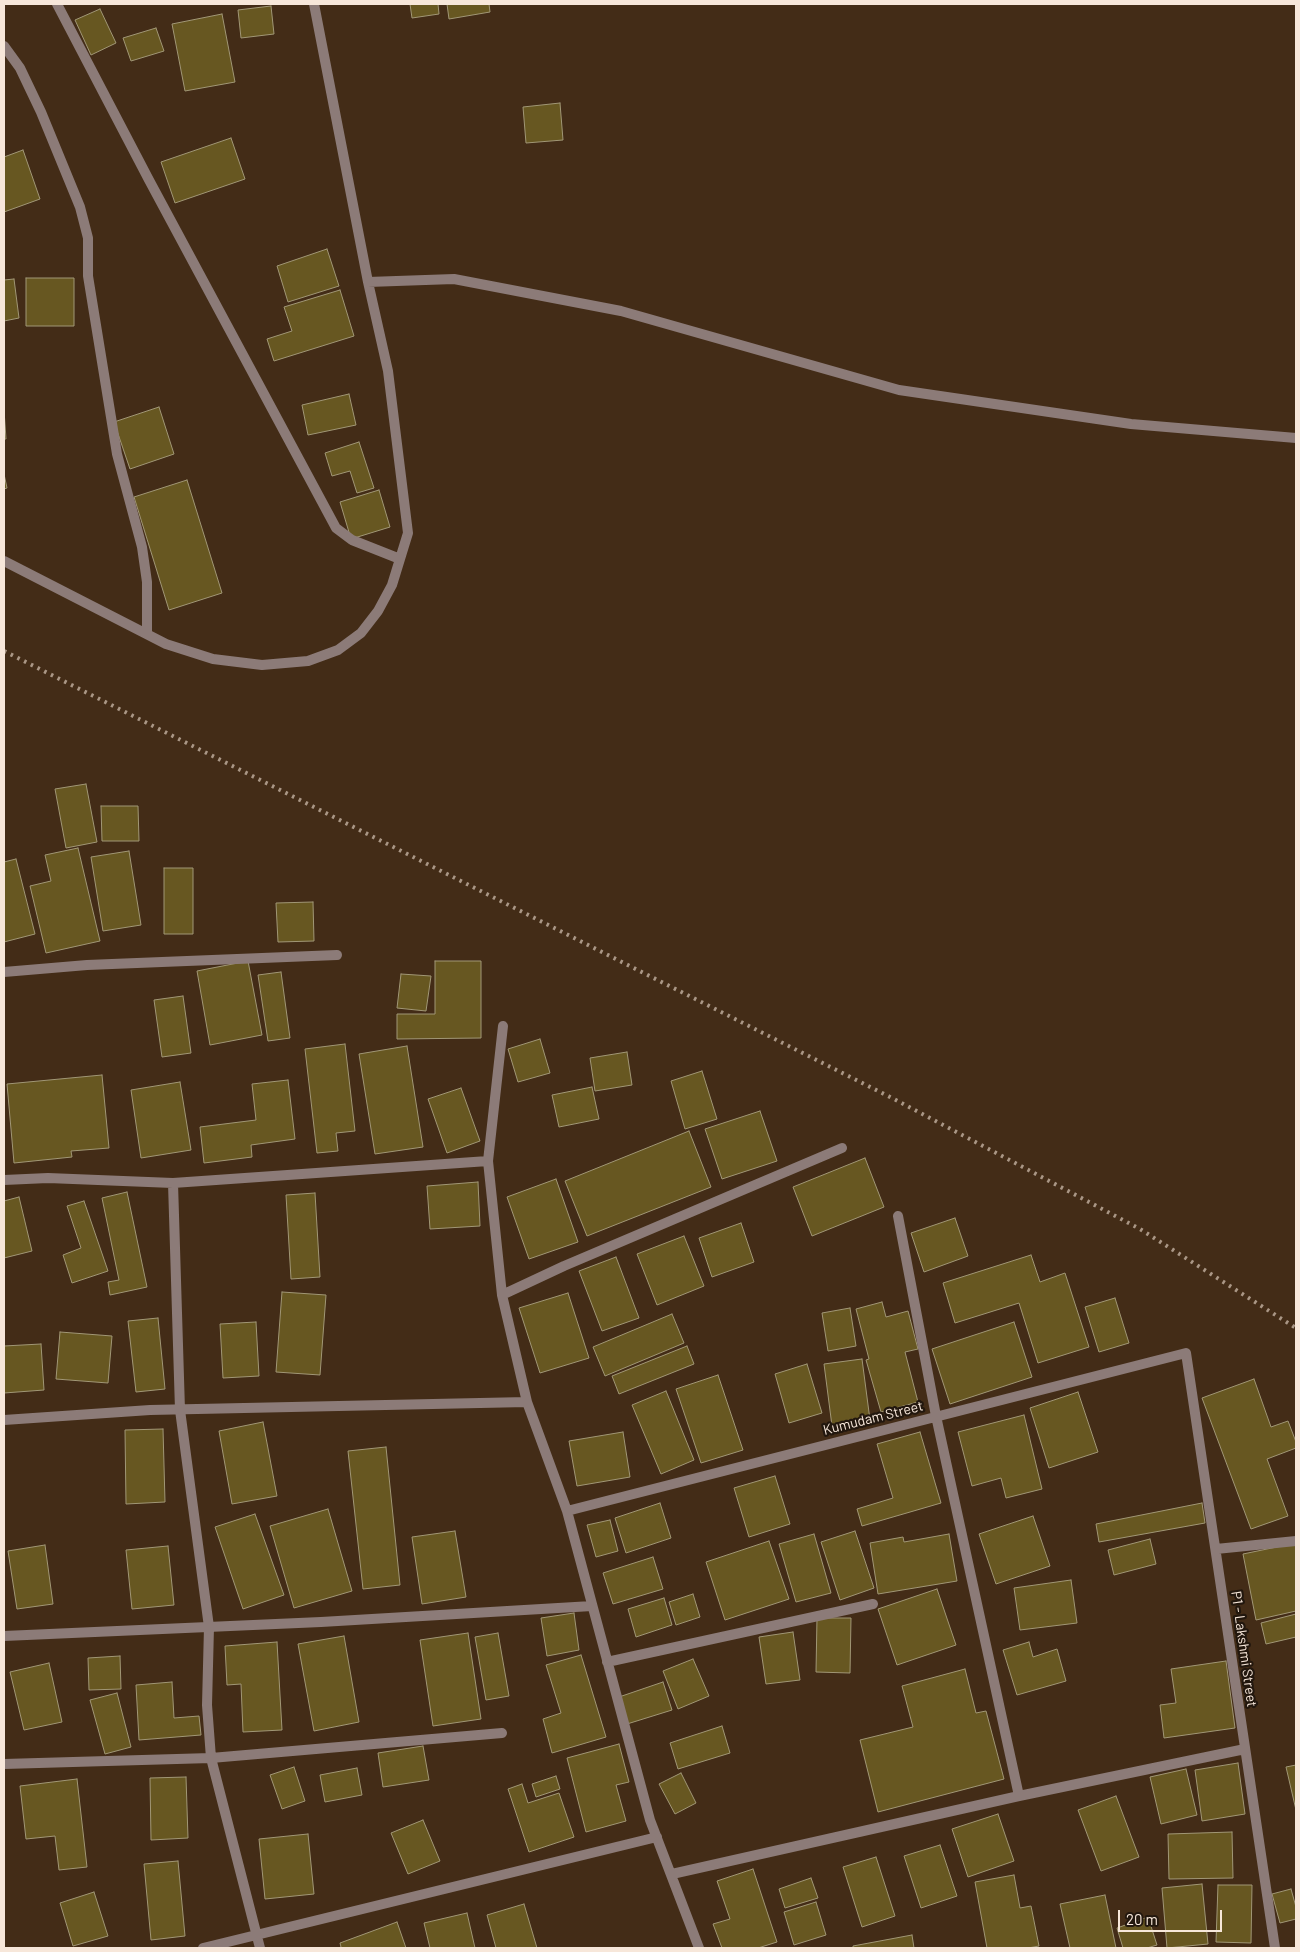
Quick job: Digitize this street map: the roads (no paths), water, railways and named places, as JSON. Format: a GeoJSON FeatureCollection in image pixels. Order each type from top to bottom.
{"type":"FeatureCollection","features":[{"type":"Feature","properties":{"kind":"street"},"geometry":{"type":"LineString","coordinates":[[57,4],[336,528],[352,540],[400,559]]}},
{"type":"Feature","properties":{"kind":"street"},"geometry":{"type":"LineString","coordinates":[[4,561],[166,644],[213,660],[262,665],[308,661],[338,650],[360,633],[378,610],[392,585],[408,533],[388,371],[368,282],[314,4]]}},
{"type":"Feature","properties":{"kind":"street"},"geometry":{"type":"LineString","coordinates":[[4,46],[20,68],[41,112],[80,207],[88,238],[88,276],[114,434],[142,547],[147,582],[147,634]]}},
{"type":"Feature","properties":{"kind":"street"},"geometry":{"type":"LineString","coordinates":[[368,282],[454,279],[622,311],[899,390],[1131,424],[1296,438]]}},
{"type":"Feature","properties":{"kind":"street"},"geometry":{"type":"LineString","coordinates":[[4,972],[88,965],[337,955]]}},
{"type":"Feature","properties":{"kind":"street"},"geometry":{"type":"LineString","coordinates":[[503,1026],[488,1161],[502,1295],[527,1402],[567,1512],[650,1820],[699,1948]]}},
{"type":"Feature","properties":{"kind":"street"},"geometry":{"type":"LineString","coordinates":[[502,1295],[564,1266],[842,1148]]}},
{"type":"Feature","properties":{"kind":"street"},"geometry":{"type":"LineString","coordinates":[[4,1180],[48,1178],[173,1183],[488,1161]]}},
{"type":"Feature","properties":{"kind":"street"},"geometry":{"type":"LineString","coordinates":[[173,1183],[180,1410],[208,1627],[207,1705],[212,1758],[260,1948]]}},
{"type":"Feature","properties":{"kind":"street"},"geometry":{"type":"LineString","coordinates":[[898,1216],[936,1416],[1018,1796]]}},
{"type":"Feature","properties":{"kind":"street","name":"Kumudam Street"},"geometry":{"type":"LineString","coordinates":[[567,1512],[1186,1353]]}},
{"type":"Feature","properties":{"kind":"street","name":"P1 - Lakshmi Street"},"geometry":{"type":"LineString","coordinates":[[1186,1353],[1275,1948]]}},
{"type":"Feature","properties":{"kind":"street"},"geometry":{"type":"LineString","coordinates":[[4,1420],[150,1410],[527,1402]]}},
{"type":"Feature","properties":{"kind":"street"},"geometry":{"type":"LineString","coordinates":[[1216,1548],[1296,1541]]}},
{"type":"Feature","properties":{"kind":"street"},"geometry":{"type":"LineString","coordinates":[[607,1662],[873,1604]]}},
{"type":"Feature","properties":{"kind":"street"},"geometry":{"type":"LineString","coordinates":[[4,1636],[330,1622],[592,1606]]}},
{"type":"Feature","properties":{"kind":"street"},"geometry":{"type":"LineString","coordinates":[[4,1764],[212,1758],[502,1733]]}},
{"type":"Feature","properties":{"kind":"street"},"geometry":{"type":"LineString","coordinates":[[672,1874],[1018,1796],[1245,1749]]}},
{"type":"Feature","properties":{"kind":"street"},"geometry":{"type":"LineString","coordinates":[[203,1948],[657,1837]]}},
{"type":"Feature","properties":{"kind":"railway"},"geometry":{"type":"LineString","coordinates":[[4,651],[894,1099],[1140,1229],[1296,1328]]}}]}
